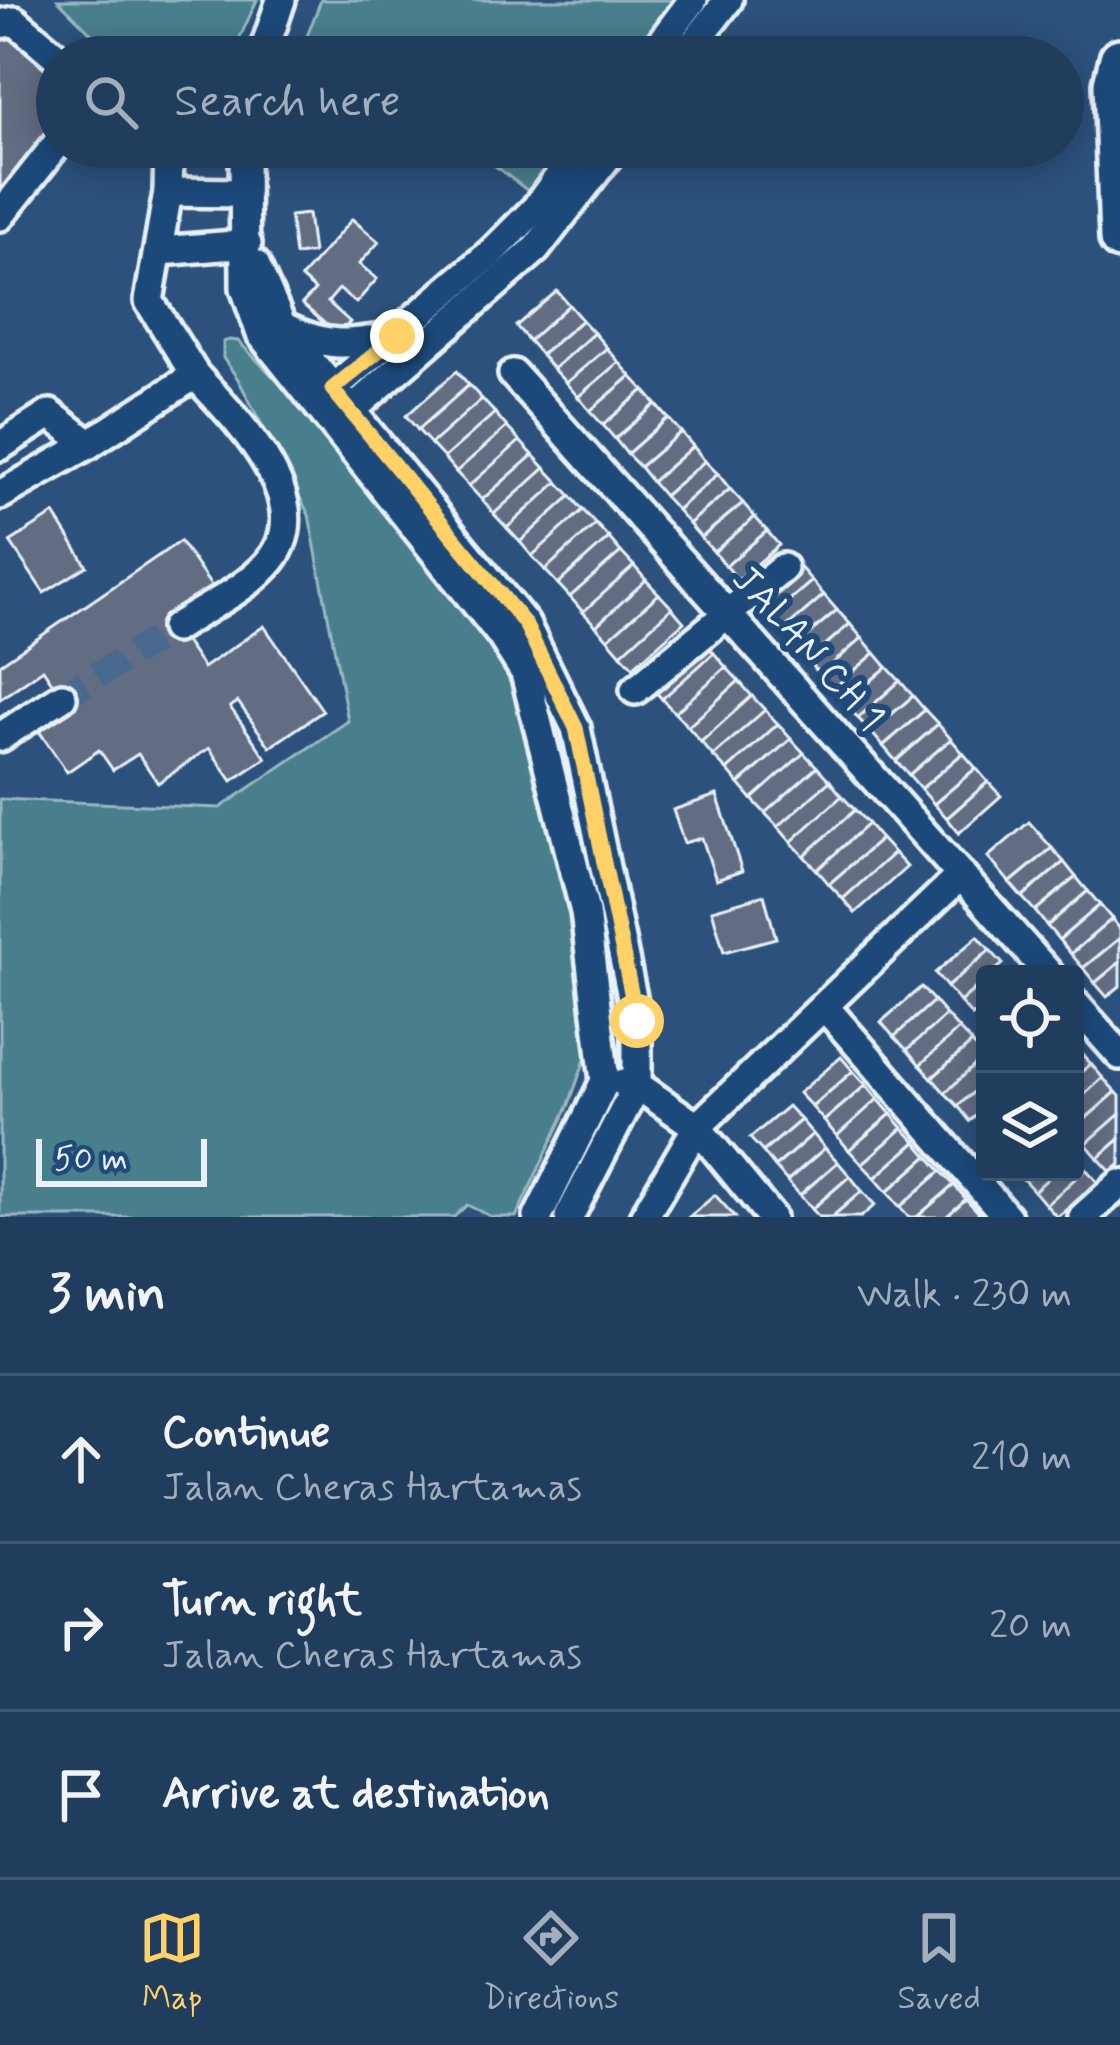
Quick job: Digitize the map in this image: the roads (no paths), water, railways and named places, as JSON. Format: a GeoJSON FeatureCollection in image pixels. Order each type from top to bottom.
{"type":"FeatureCollection","features":[{"type":"Feature","properties":{"kind":"highway"},"geometry":{"type":"LineString","coordinates":[[1120,59],[1114,84],[1120,239]]}},
{"type":"Feature","properties":{"kind":"street"},"geometry":{"type":"LineString","coordinates":[[269,36],[281,0]]}},
{"type":"Feature","properties":{"kind":"street"},"geometry":{"type":"LineString","coordinates":[[666,36],[693,0]]}},
{"type":"Feature","properties":{"kind":"street"},"geometry":{"type":"LineString","coordinates":[[700,36],[728,0]]}},
{"type":"Feature","properties":{"kind":"street"},"geometry":{"type":"LineString","coordinates":[[0,24],[15,21],[36,39]]}},
{"type":"Feature","properties":{"kind":"street"},"geometry":{"type":"LineString","coordinates":[[0,216],[38,168]]}},
{"type":"Feature","properties":{"kind":"street"},"geometry":{"type":"LineString","coordinates":[[169,168],[160,251],[149,301],[195,375],[261,453],[284,504],[286,526],[270,562],[175,628]]}},
{"type":"Feature","properties":{"kind":"street"},"geometry":{"type":"LineString","coordinates":[[244,168],[245,288],[261,334],[334,406],[525,624],[576,728],[637,1021],[637,1085],[569,1217]]}},
{"type":"Feature","properties":{"kind":"street"},"geometry":{"type":"LineString","coordinates":[[282,326],[317,343],[347,345],[397,336],[452,307],[565,168]]}},
{"type":"Feature","properties":{"kind":"street"},"geometry":{"type":"LineString","coordinates":[[334,406],[452,307],[536,249],[599,168]]}},
{"type":"Feature","properties":{"kind":"street"},"geometry":{"type":"LineString","coordinates":[[168,192],[243,193]]}},
{"type":"Feature","properties":{"kind":"street"},"geometry":{"type":"LineString","coordinates":[[160,251],[247,244]]}},
{"type":"Feature","properties":{"kind":"street"},"geometry":{"type":"LineString","coordinates":[[247,244],[282,326],[525,673],[585,912],[605,1081],[538,1217]]}},
{"type":"Feature","properties":{"kind":"street"},"geometry":{"type":"LineString","coordinates":[[334,406],[397,336]]}},
{"type":"Feature","properties":{"kind":"street","name":"JALAN CH 1"},"geometry":{"type":"LineString","coordinates":[[513,374],[1040,965]]}},
{"type":"Feature","properties":{"kind":"street"},"geometry":{"type":"LineString","coordinates":[[0,494],[89,444],[195,375]]}},
{"type":"Feature","properties":{"kind":"street"},"geometry":{"type":"LineString","coordinates":[[0,446],[50,414],[89,444]]}},
{"type":"Feature","properties":{"kind":"street"},"geometry":{"type":"LineString","coordinates":[[635,690],[783,568]]}},
{"type":"Feature","properties":{"kind":"street"},"geometry":{"type":"LineString","coordinates":[[0,737],[62,697]]}},
{"type":"Feature","properties":{"kind":"street"},"geometry":{"type":"LineString","coordinates":[[644,1217],[698,1127],[961,875]]}},
{"type":"Feature","properties":{"kind":"street"},"geometry":{"type":"LineString","coordinates":[[825,1007],[1007,1217]]}},
{"type":"Feature","properties":{"kind":"street"},"geometry":{"type":"LineString","coordinates":[[1084,1014],[1120,1055]]}},
{"type":"Feature","properties":{"kind":"street"},"geometry":{"type":"LineString","coordinates":[[605,1081],[637,1085],[698,1127],[772,1217]]}},
{"type":"Feature","properties":{"kind":"street"},"geometry":{"type":"LineString","coordinates":[[1083,1217],[1120,1184]]}},
{"type":"Feature","properties":{"kind":"tunnel"},"geometry":{"type":"LineString","coordinates":[[62,697],[175,628]]}}]}
